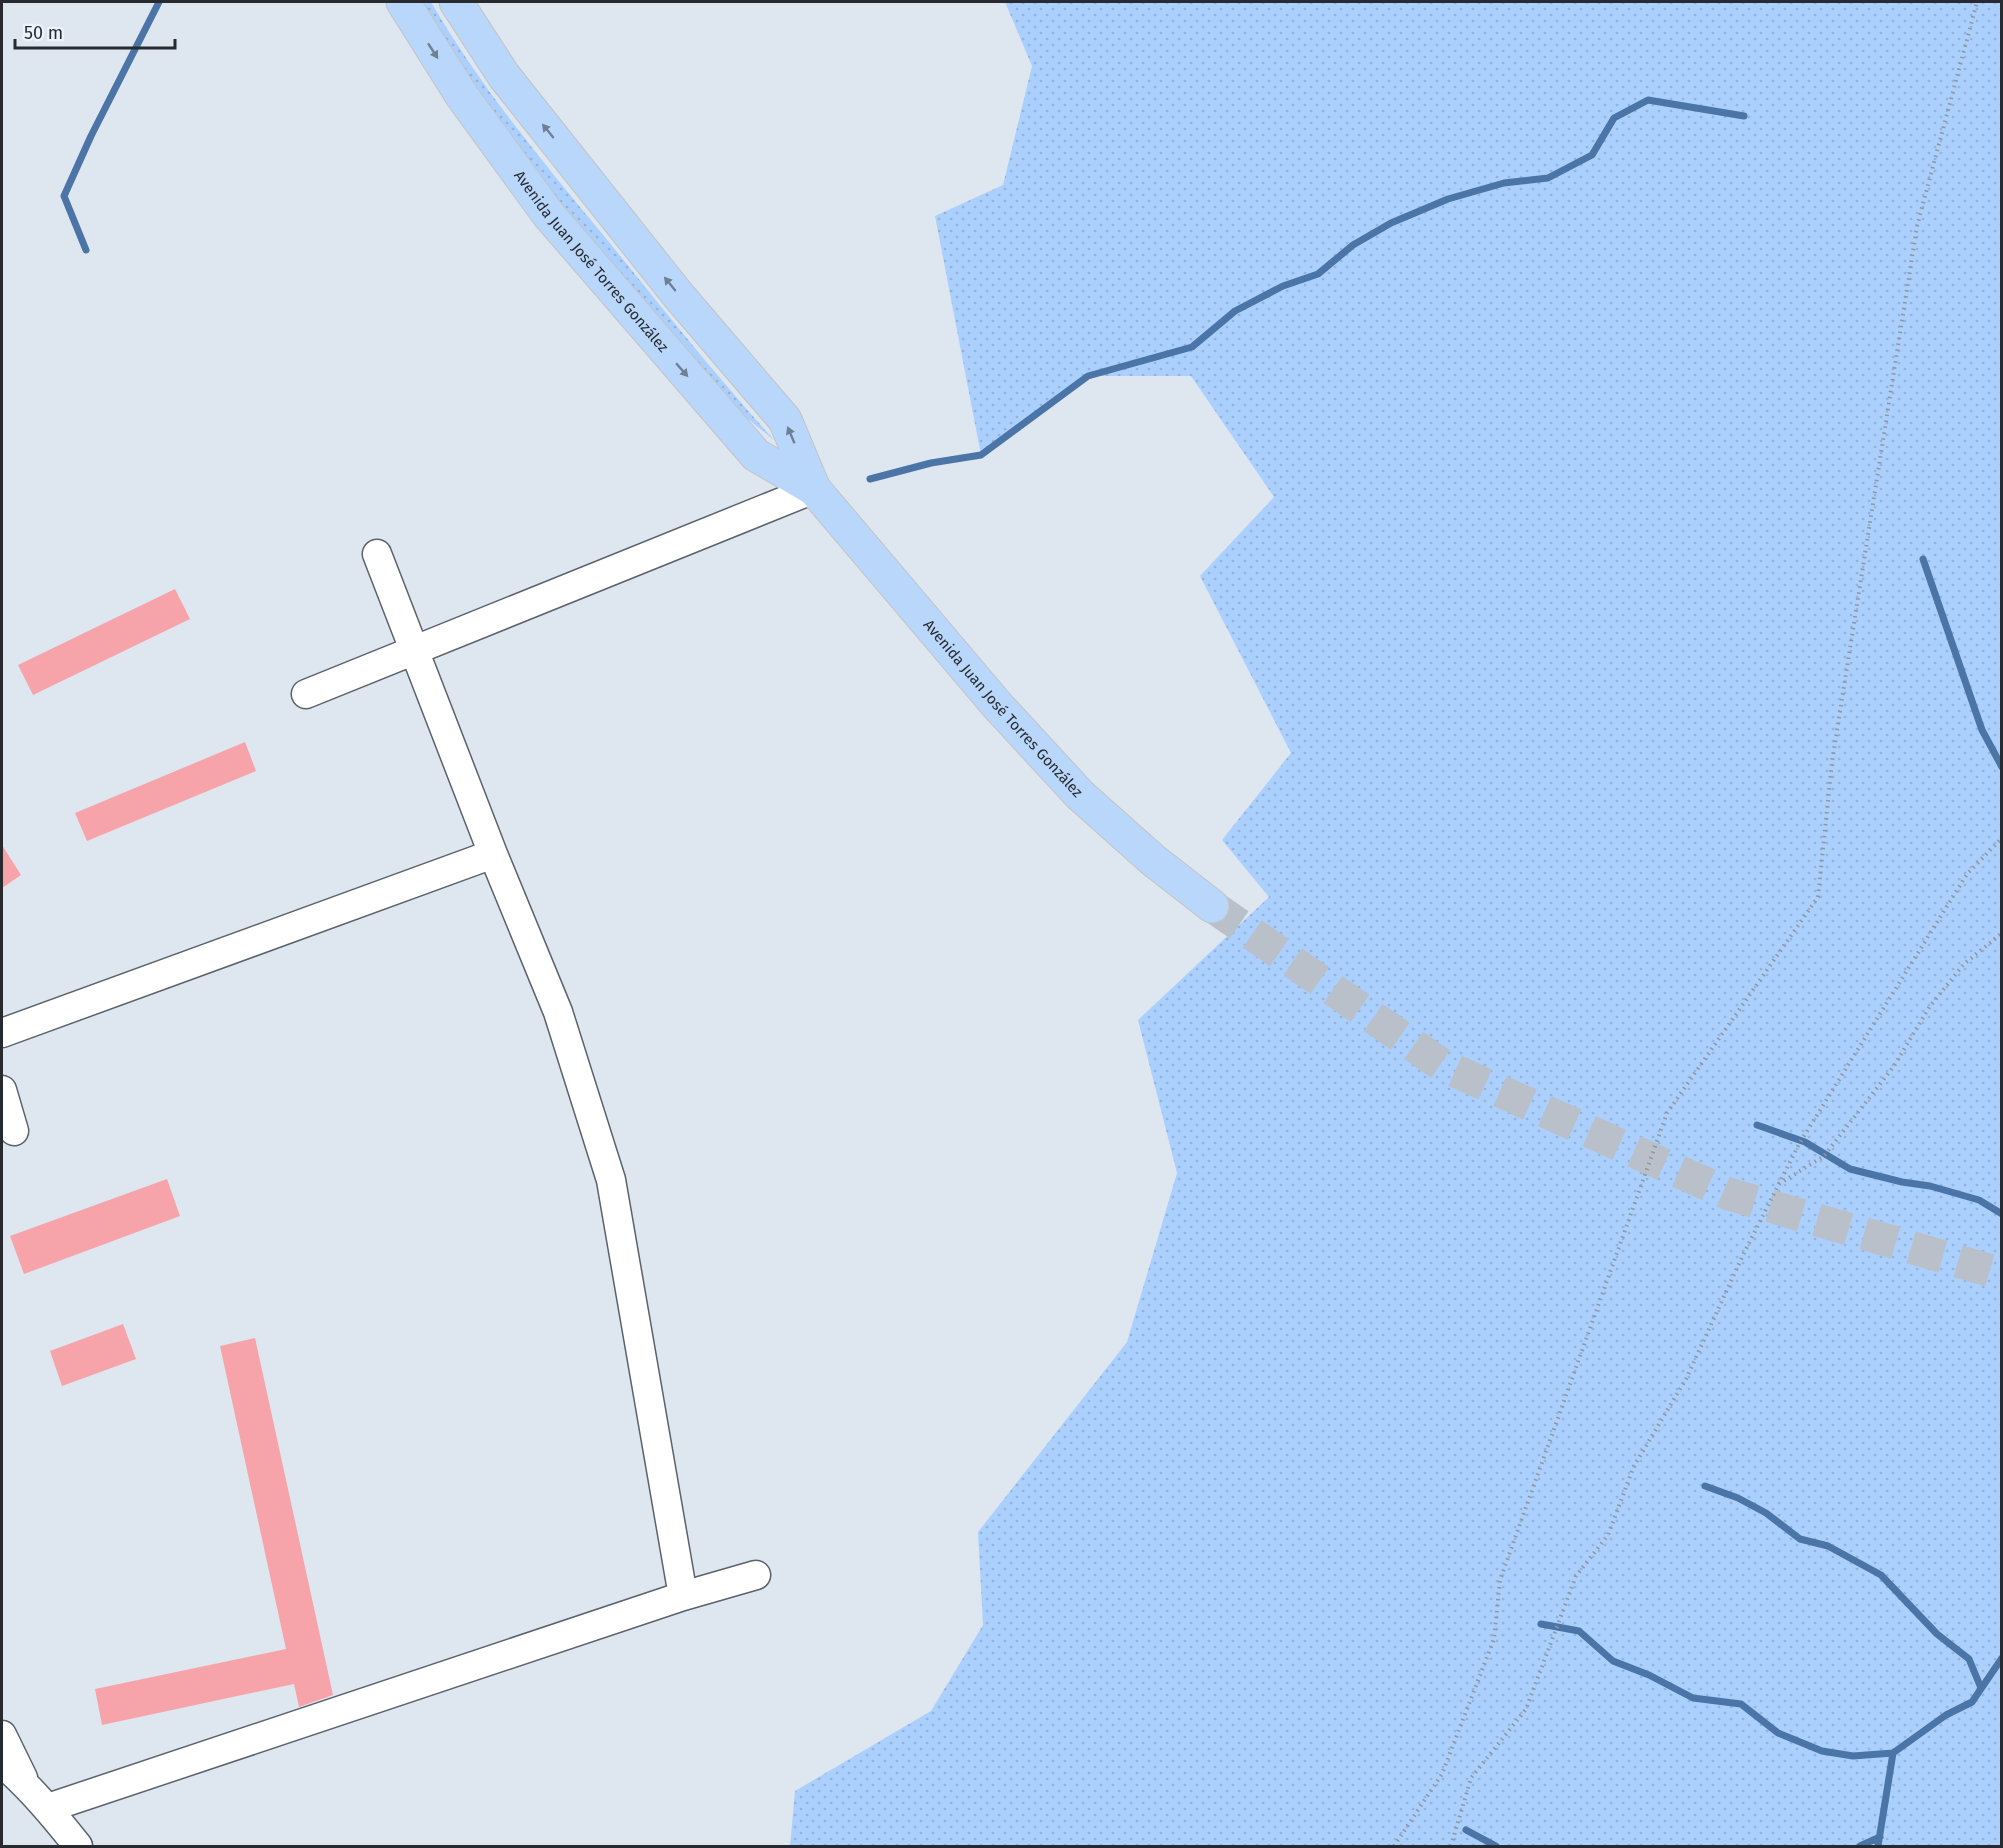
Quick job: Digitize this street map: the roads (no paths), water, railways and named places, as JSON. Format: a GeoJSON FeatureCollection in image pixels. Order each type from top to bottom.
{"type":"FeatureCollection","features":[{"type":"Feature","properties":{"kind":"main road","name":"Avenida Juan José Torres González"},"geometry":{"type":"LineString","coordinates":[[403,2],[462,96],[548,214],[756,455],[814,489]]}},
{"type":"Feature","properties":{"kind":"main road","name":"Avenida Juan José Torres González"},"geometry":{"type":"LineString","coordinates":[[456,2],[504,76],[678,295],[784,420],[814,489],[997,705],[1080,795],[1153,860],[1212,906]]}},
{"type":"Feature","properties":{"kind":"street"},"geometry":{"type":"LineString","coordinates":[[306,694],[814,489]]}},
{"type":"Feature","properties":{"kind":"street"},"geometry":{"type":"LineString","coordinates":[[377,554],[493,854],[558,1012],[611,1180],[683,1596]]}},
{"type":"Feature","properties":{"kind":"street"},"geometry":{"type":"LineString","coordinates":[[2,1034],[493,854]]}},
{"type":"Feature","properties":{"kind":"street"},"geometry":{"type":"LineString","coordinates":[[2,1090],[14,1131]]}},
{"type":"Feature","properties":{"kind":"street"},"geometry":{"type":"LineString","coordinates":[[48,1808],[683,1596],[756,1575]]}},
{"type":"Feature","properties":{"kind":"street"},"geometry":{"type":"LineString","coordinates":[[2,1735],[25,1783]]}},
{"type":"Feature","properties":{"kind":"street"},"geometry":{"type":"LineString","coordinates":[[2,1763],[48,1808],[78,1846]]}},
{"type":"Feature","properties":{"kind":"waterway"},"geometry":{"type":"LineString","coordinates":[[86,250],[64,196],[91,136],[159,2]]}},
{"type":"Feature","properties":{"kind":"waterway"},"geometry":{"type":"LineString","coordinates":[[870,479],[931,463],[981,455],[1088,376],[1192,347],[1235,311],[1283,286],[1318,274],[1353,245],[1391,223],[1448,199],[1504,183],[1548,178],[1592,155],[1614,118],[1648,100],[1744,116]]}},
{"type":"Feature","properties":{"kind":"waterway"},"geometry":{"type":"LineString","coordinates":[[1923,559],[1982,730],[2002,767]]}},
{"type":"Feature","properties":{"kind":"waterway"},"geometry":{"type":"LineString","coordinates":[[1757,1125],[1805,1142],[1850,1169],[1902,1182],[1930,1186],[1979,1200],[2002,1214]]}},
{"type":"Feature","properties":{"kind":"waterway"},"geometry":{"type":"LineString","coordinates":[[1705,1486],[1738,1498],[1766,1513],[1800,1539],[1828,1546],[1881,1575],[1937,1634],[1969,1659],[1981,1688]]}},
{"type":"Feature","properties":{"kind":"waterway"},"geometry":{"type":"LineString","coordinates":[[1541,1624],[1579,1631],[1613,1661],[1649,1675],[1693,1698],[1741,1704],[1778,1733],[1822,1751],[1853,1756],[1893,1753]]}},
{"type":"Feature","properties":{"kind":"waterway"},"geometry":{"type":"LineString","coordinates":[[1878,1846],[1893,1753],[1946,1715],[1972,1702],[2002,1658]]}},
{"type":"Feature","properties":{"kind":"waterway"},"geometry":{"type":"LineString","coordinates":[[1466,1830],[1496,1846]]}},
{"type":"Feature","properties":{"kind":"waterway"},"geometry":{"type":"LineString","coordinates":[[1860,1846],[1880,1837]]}},
{"type":"Feature","properties":{"kind":"tunnel"},"geometry":{"type":"LineString","coordinates":[[1212,906],[1442,1065],[1729,1194],[2002,1274]]}}]}
